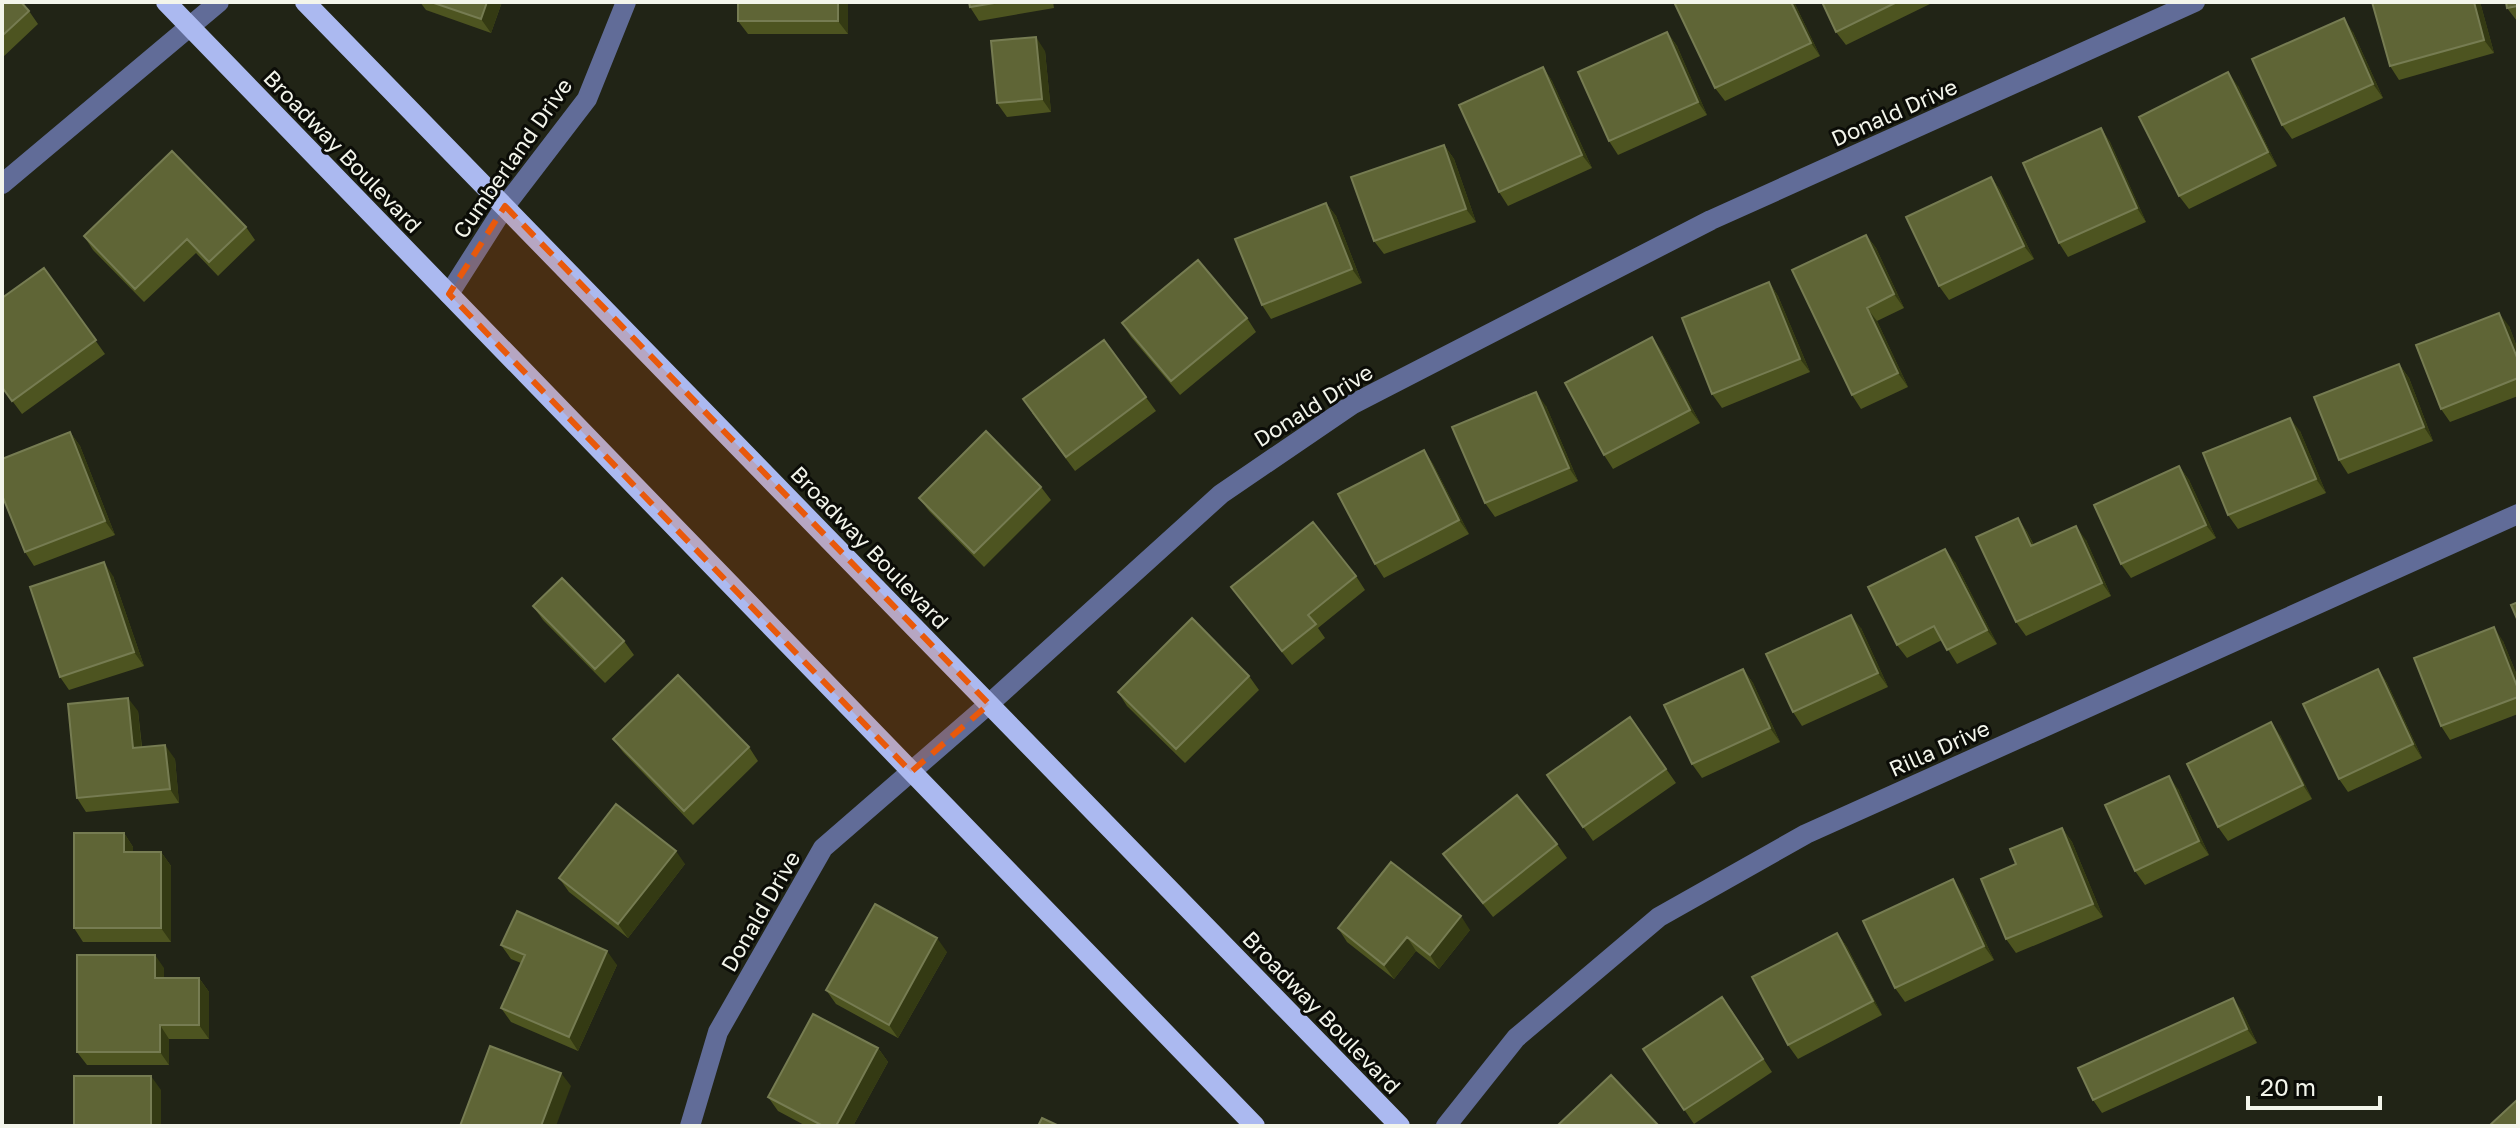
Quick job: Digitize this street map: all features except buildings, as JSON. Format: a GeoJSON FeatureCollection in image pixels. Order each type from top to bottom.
{"type":"FeatureCollection","features":[{"type":"Feature","properties":{"kind":"main road","name":"Broadway Boulevard"},"geometry":{"type":"LineString","coordinates":[[166,2],[1255,1126]]}},
{"type":"Feature","properties":{"kind":"main road","name":"Broadway Boulevard"},"geometry":{"type":"LineString","coordinates":[[305,2],[1400,1126]]}},
{"type":"Feature","properties":{"kind":"street"},"geometry":{"type":"LineString","coordinates":[[2,184],[219,2]]}},
{"type":"Feature","properties":{"kind":"street","name":"Cumberland Drive"},"geometry":{"type":"LineString","coordinates":[[449,294],[505,206],[587,99],[626,2]]}},
{"type":"Feature","properties":{"kind":"street","name":"Donald Drive"},"geometry":{"type":"LineString","coordinates":[[690,1126],[718,1032],[823,848],[989,704],[1221,494],[1353,404],[1711,220],[2195,2]]}},
{"type":"Feature","properties":{"kind":"street","name":"Rilla Drive"},"geometry":{"type":"LineString","coordinates":[[1446,1126],[1516,1038],[1659,917],[1806,834],[2518,514]]}},
{"type":"Feature","properties":{"kind":"highlighted area"},"geometry":{"type":"Polygon","coordinates":[[[505,206],[989,704],[911,772],[449,294],[505,206]]]}}]}
